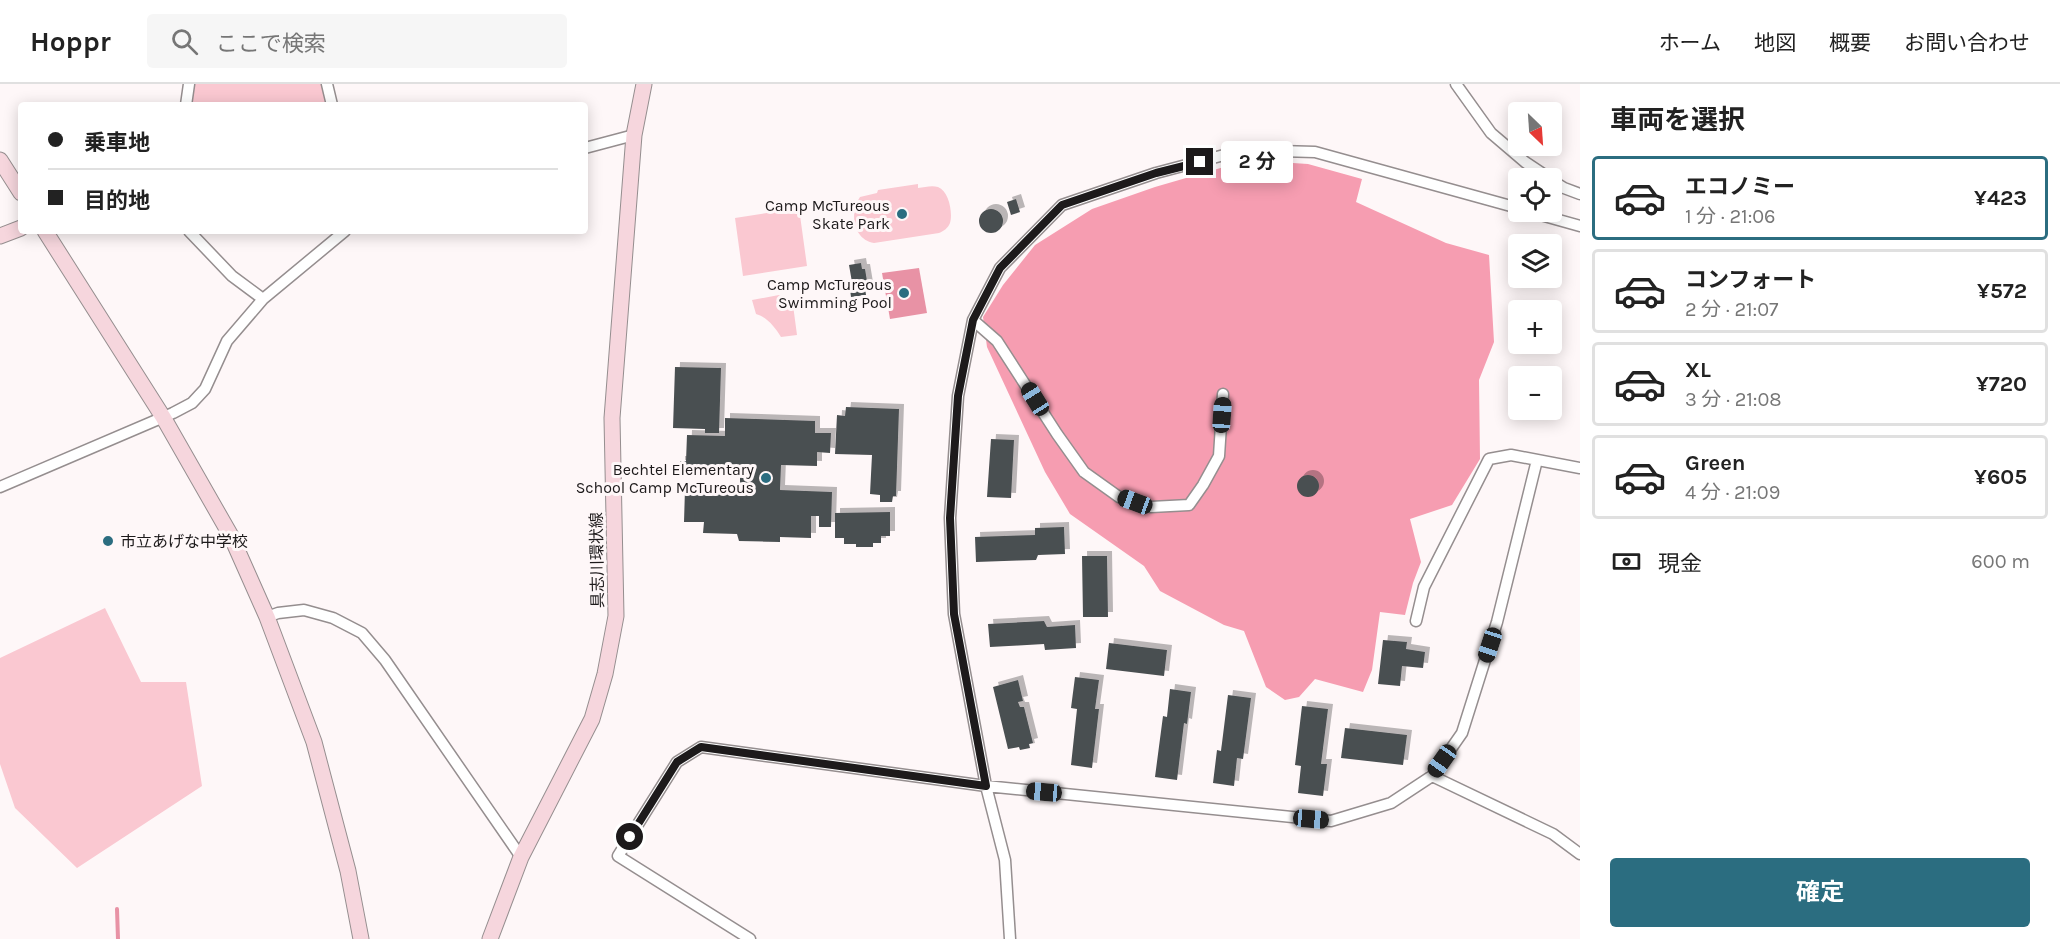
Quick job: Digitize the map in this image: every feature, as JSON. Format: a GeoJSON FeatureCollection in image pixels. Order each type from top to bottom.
{"type":"FeatureCollection","features":[{"type":"Feature","properties":{"kind":"main road","name":"具志川環状線"},"geometry":{"type":"LineString","coordinates":[[490,939],[521,857],[592,719],[605,674],[616,616],[612,418],[634,135],[644,84]]}},
{"type":"Feature","properties":{"kind":"main road"},"geometry":{"type":"LineString","coordinates":[[0,160],[18,188]]}},
{"type":"Feature","properties":{"kind":"main road"},"geometry":{"type":"LineString","coordinates":[[0,236],[18,229]]}},
{"type":"Feature","properties":{"kind":"main road"},"geometry":{"type":"LineString","coordinates":[[47,234],[163,417],[231,536],[267,617],[314,742],[348,871],[361,939]]}},
{"type":"Feature","properties":{"kind":"street"},"geometry":{"type":"LineString","coordinates":[[186,102],[189,84]]}},
{"type":"Feature","properties":{"kind":"street"},"geometry":{"type":"LineString","coordinates":[[327,84],[331,102]]}},
{"type":"Feature","properties":{"kind":"street"},"geometry":{"type":"LineString","coordinates":[[1456,84],[1491,133],[1534,168]]}},
{"type":"Feature","properties":{"kind":"street"},"geometry":{"type":"LineString","coordinates":[[588,147],[634,135]]}},
{"type":"Feature","properties":{"kind":"street"},"geometry":{"type":"LineString","coordinates":[[1010,939],[1005,860],[986,786],[954,614],[950,518],[958,396],[973,320],[1000,268],[1062,205],[1156,173],[1243,150],[1315,152],[1508,205]]}},
{"type":"Feature","properties":{"kind":"street"},"geometry":{"type":"LineString","coordinates":[[1562,187],[1580,194]]}},
{"type":"Feature","properties":{"kind":"street"},"geometry":{"type":"LineString","coordinates":[[1562,221],[1580,226]]}},
{"type":"Feature","properties":{"kind":"street"},"geometry":{"type":"LineString","coordinates":[[192,234],[232,276],[263,299]]}},
{"type":"Feature","properties":{"kind":"street"},"geometry":{"type":"LineString","coordinates":[[0,487],[192,403],[205,389],[227,341],[263,299],[341,234]]}},
{"type":"Feature","properties":{"kind":"street"},"geometry":{"type":"LineString","coordinates":[[973,320],[997,341],[1084,472],[1119,496],[1151,507],[1189,504],[1203,485],[1219,456],[1223,394]]}},
{"type":"Feature","properties":{"kind":"street"},"geometry":{"type":"LineString","coordinates":[[1416,621],[1424,586],[1489,459],[1511,455],[1580,468]]}},
{"type":"Feature","properties":{"kind":"street"},"geometry":{"type":"LineString","coordinates":[[750,939],[618,856],[677,762],[701,747],[986,786],[1330,821],[1391,803],[1432,776],[1462,733],[1497,622],[1537,460]]}},
{"type":"Feature","properties":{"kind":"street"},"geometry":{"type":"LineString","coordinates":[[267,617],[304,610],[333,618],[362,633],[385,660],[521,857]]}},
{"type":"Feature","properties":{"kind":"street"},"geometry":{"type":"LineString","coordinates":[[1432,776],[1553,834],[1580,854]]}},
{"type":"Feature","properties":{"kind":"shaded area"},"geometry":{"type":"Polygon","coordinates":[[[189,84],[327,84],[330,102],[186,102],[189,84]]]}},
{"type":"Feature","properties":{"kind":"shaded area"},"geometry":{"type":"Polygon","coordinates":[[[1248,160],[1308,164],[1362,179],[1356,202],[1446,243],[1489,255],[1494,342],[1479,380],[1480,459],[1452,505],[1410,519],[1421,562],[1405,615],[1380,612],[1372,670],[1363,692],[1315,679],[1299,697],[1285,700],[1266,687],[1244,631],[1224,625],[1160,591],[1144,566],[1070,514],[1045,472],[987,347],[983,317],[1003,285],[1035,245],[1092,209],[1155,187],[1248,160]]]}},
{"type":"Feature","properties":{"kind":"shaded area","name":"Camp McTureous Skate Park"},"geometry":{"type":"Polygon","coordinates":[[[918,184],[918,188],[936,186],[945,193],[951,214],[950,223],[946,229],[939,233],[874,243],[861,237],[854,217],[860,197],[877,193],[878,190],[918,184]]]}},
{"type":"Feature","properties":{"kind":"shaded area"},"geometry":{"type":"Polygon","coordinates":[[[799,208],[807,266],[743,276],[735,218],[799,208]]]}},
{"type":"Feature","properties":{"kind":"shaded area","name":"Camp McTureous Swimming Pool"},"geometry":{"type":"Polygon","coordinates":[[[919,268],[927,313],[890,319],[882,273],[919,268]]]}},
{"type":"Feature","properties":{"kind":"shaded area"},"geometry":{"type":"Polygon","coordinates":[[[779,295],[793,305],[797,335],[781,337],[764,317],[756,314],[752,300],[779,295]]]}},
{"type":"Feature","properties":{"kind":"shaded area"},"geometry":{"type":"Polygon","coordinates":[[[105,608],[141,682],[186,682],[202,786],[77,868],[15,808],[0,764],[0,658],[105,608]]]}},
{"type":"Feature","properties":{"kind":"building"},"geometry":{"type":"Polygon","coordinates":[[[1016,199],[1020,212],[1011,215],[1007,202],[1016,199]]]}},
{"type":"Feature","properties":{"kind":"building"},"geometry":{"type":"Polygon","coordinates":[[[991,209],[1000,212],[1003,221],[1000,230],[991,233],[982,230],[979,221],[982,212],[991,209]]]}},
{"type":"Feature","properties":{"kind":"building"},"geometry":{"type":"Polygon","coordinates":[[[861,263],[862,269],[865,269],[868,287],[865,288],[866,295],[851,297],[850,289],[853,288],[849,265],[861,263]]]}},
{"type":"Feature","properties":{"kind":"building"},"geometry":{"type":"Polygon","coordinates":[[[675,367],[721,368],[719,433],[705,433],[705,429],[673,428],[675,367]]]}},
{"type":"Feature","properties":{"kind":"building"},"geometry":{"type":"Polygon","coordinates":[[[846,407],[899,409],[896,496],[893,496],[892,502],[880,502],[880,495],[870,494],[872,455],[835,454],[837,415],[845,416],[846,407]]]}},
{"type":"Feature","properties":{"kind":"building"},"geometry":{"type":"Polygon","coordinates":[[[725,418],[815,421],[815,433],[831,433],[830,453],[817,452],[817,466],[781,465],[780,490],[832,492],[831,527],[819,527],[819,516],[811,516],[811,538],[780,537],[780,542],[739,541],[737,534],[703,533],[704,522],[684,522],[685,489],[740,491],[740,474],[687,472],[687,466],[680,465],[680,461],[686,461],[687,435],[725,436],[725,418]]]}},
{"type":"Feature","properties":{"kind":"building"},"geometry":{"type":"Polygon","coordinates":[[[991,439],[1014,440],[1011,498],[987,497],[991,439]]]}},
{"type":"Feature","properties":{"kind":"building"},"geometry":{"type":"Polygon","coordinates":[[[1308,475],[1316,478],[1319,486],[1316,494],[1308,497],[1300,494],[1297,486],[1300,478],[1308,475]]]}},
{"type":"Feature","properties":{"kind":"building"},"geometry":{"type":"Polygon","coordinates":[[[890,512],[890,536],[881,536],[881,543],[873,543],[873,547],[856,547],[856,544],[844,544],[844,538],[835,538],[835,513],[890,512]]]}},
{"type":"Feature","properties":{"kind":"building"},"geometry":{"type":"Polygon","coordinates":[[[1064,527],[1065,554],[1038,555],[1036,560],[976,562],[975,537],[1035,535],[1035,528],[1064,527]]]}},
{"type":"Feature","properties":{"kind":"building"},"geometry":{"type":"Polygon","coordinates":[[[1082,556],[1107,556],[1108,617],[1083,617],[1082,556]]]}},
{"type":"Feature","properties":{"kind":"building"},"geometry":{"type":"Polygon","coordinates":[[[1044,621],[1047,627],[1075,625],[1076,648],[1045,650],[1044,644],[990,647],[988,624],[1044,621]]]}},
{"type":"Feature","properties":{"kind":"building"},"geometry":{"type":"Polygon","coordinates":[[[1383,640],[1407,642],[1406,649],[1425,652],[1423,668],[1402,666],[1400,686],[1378,684],[1383,640]]]}},
{"type":"Feature","properties":{"kind":"building"},"geometry":{"type":"Polygon","coordinates":[[[1109,643],[1167,650],[1164,676],[1106,669],[1109,643]]]}},
{"type":"Feature","properties":{"kind":"building"},"geometry":{"type":"Polygon","coordinates":[[[1075,677],[1099,680],[1095,709],[1099,709],[1092,768],[1071,765],[1077,709],[1071,708],[1075,677]]]}},
{"type":"Feature","properties":{"kind":"building"},"geometry":{"type":"Polygon","coordinates":[[[1018,680],[1023,701],[1018,702],[1020,707],[1024,707],[1033,743],[1029,744],[1030,748],[1020,750],[1019,747],[1008,749],[993,687],[1018,680]]]}},
{"type":"Feature","properties":{"kind":"building"},"geometry":{"type":"Polygon","coordinates":[[[1170,689],[1191,692],[1187,724],[1184,723],[1177,780],[1155,777],[1163,716],[1167,717],[1170,689]]]}},
{"type":"Feature","properties":{"kind":"building"},"geometry":{"type":"Polygon","coordinates":[[[1228,695],[1251,698],[1243,759],[1237,758],[1234,786],[1213,783],[1217,750],[1221,751],[1228,695]]]}},
{"type":"Feature","properties":{"kind":"building"},"geometry":{"type":"Polygon","coordinates":[[[1302,706],[1328,709],[1321,764],[1327,764],[1323,796],[1298,793],[1301,766],[1295,765],[1302,706]]]}},
{"type":"Feature","properties":{"kind":"building"},"geometry":{"type":"Polygon","coordinates":[[[1345,728],[1407,735],[1403,765],[1341,758],[1345,728]]]}},
{"type":"Feature","properties":{"kind":"waterway"},"geometry":{"type":"LineString","coordinates":[[117,909],[118,939]]}},
{"type":"Feature","properties":{"kind":"place","name":"Camp McTureous Skate Park"},"geometry":{"type":"Point","coordinates":[902,214]}},
{"type":"Feature","properties":{"kind":"place","name":"Camp McTureous Swimming Pool"},"geometry":{"type":"Point","coordinates":[904,293]}},
{"type":"Feature","properties":{"kind":"place","name":"Bechtel Elementary School Camp McTureous"},"geometry":{"type":"Point","coordinates":[766,478]}},
{"type":"Feature","properties":{"kind":"place","name":"市立あげな中学校"},"geometry":{"type":"Point","coordinates":[108,541]}},
{"type":"Feature","properties":{"kind":"route"},"geometry":{"type":"LineString","coordinates":[[630,837],[677,762],[701,747],[986,786],[954,614],[950,518],[958,396],[973,320],[1000,268],[1062,205],[1156,173],[1200,162]]}}]}
